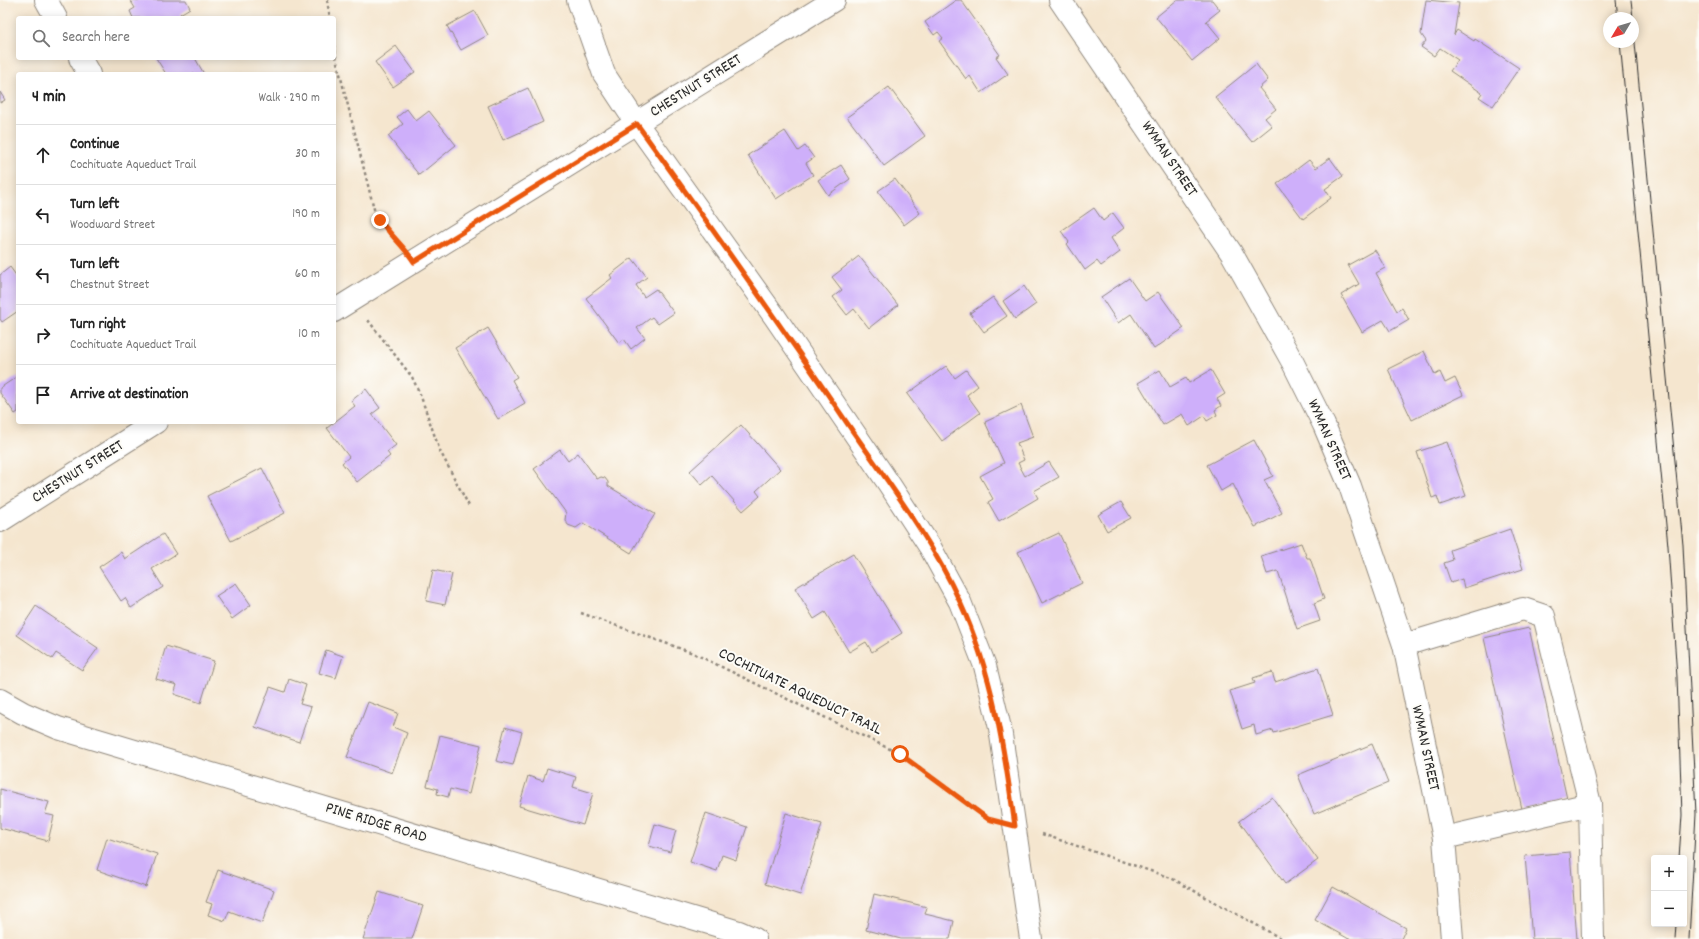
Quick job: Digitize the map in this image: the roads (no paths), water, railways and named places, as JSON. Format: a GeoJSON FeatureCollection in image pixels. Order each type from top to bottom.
{"type":"FeatureCollection","features":[{"type":"Feature","properties":{"kind":"street"},"geometry":{"type":"LineString","coordinates":[[46,0],[55,16]]}},
{"type":"Feature","properties":{"kind":"street"},"geometry":{"type":"LineString","coordinates":[[578,0],[604,74],[637,124],[783,329],[911,517],[946,574],[960,602],[985,666],[994,697],[1005,756],[1031,939]]}},
{"type":"Feature","properties":{"kind":"street","name":"CHESTNUT STREET"},"geometry":{"type":"LineString","coordinates":[[336,310],[637,124],[834,0]]}},
{"type":"Feature","properties":{"kind":"street","name":"WYMAN STREET"},"geometry":{"type":"LineString","coordinates":[[1060,0],[1232,254],[1292,362],[1324,425],[1350,486],[1404,645],[1444,838],[1452,939]]}},
{"type":"Feature","properties":{"kind":"street"},"geometry":{"type":"LineString","coordinates":[[81,60],[88,72]]}},
{"type":"Feature","properties":{"kind":"street","name":"CHESTNUT STREET"},"geometry":{"type":"LineString","coordinates":[[0,521],[153,424]]}},
{"type":"Feature","properties":{"kind":"street"},"geometry":{"type":"LineString","coordinates":[[1404,645],[1523,609],[1544,616],[1590,804],[1593,939]]}},
{"type":"Feature","properties":{"kind":"street","name":"PINE RIDGE ROAD"},"geometry":{"type":"LineString","coordinates":[[0,700],[23,713],[58,728],[739,932],[756,939]]}},
{"type":"Feature","properties":{"kind":"street"},"geometry":{"type":"LineString","coordinates":[[1444,838],[1590,804]]}},
{"type":"Feature","properties":{"kind":"tram line"},"geometry":{"type":"LineString","coordinates":[[1616,0],[1617,12]]}},
{"type":"Feature","properties":{"kind":"tram line"},"geometry":{"type":"LineString","coordinates":[[1631,0],[1632,12]]}},
{"type":"Feature","properties":{"kind":"tram line"},"geometry":{"type":"LineString","coordinates":[[1621,48],[1668,546],[1677,677],[1682,815],[1679,855]]}},
{"type":"Feature","properties":{"kind":"tram line"},"geometry":{"type":"LineString","coordinates":[[1635,48],[1683,545],[1696,814],[1689,939]]}},
{"type":"Feature","properties":{"kind":"tram line"},"geometry":{"type":"LineString","coordinates":[[1675,939],[1676,927]]}}]}
